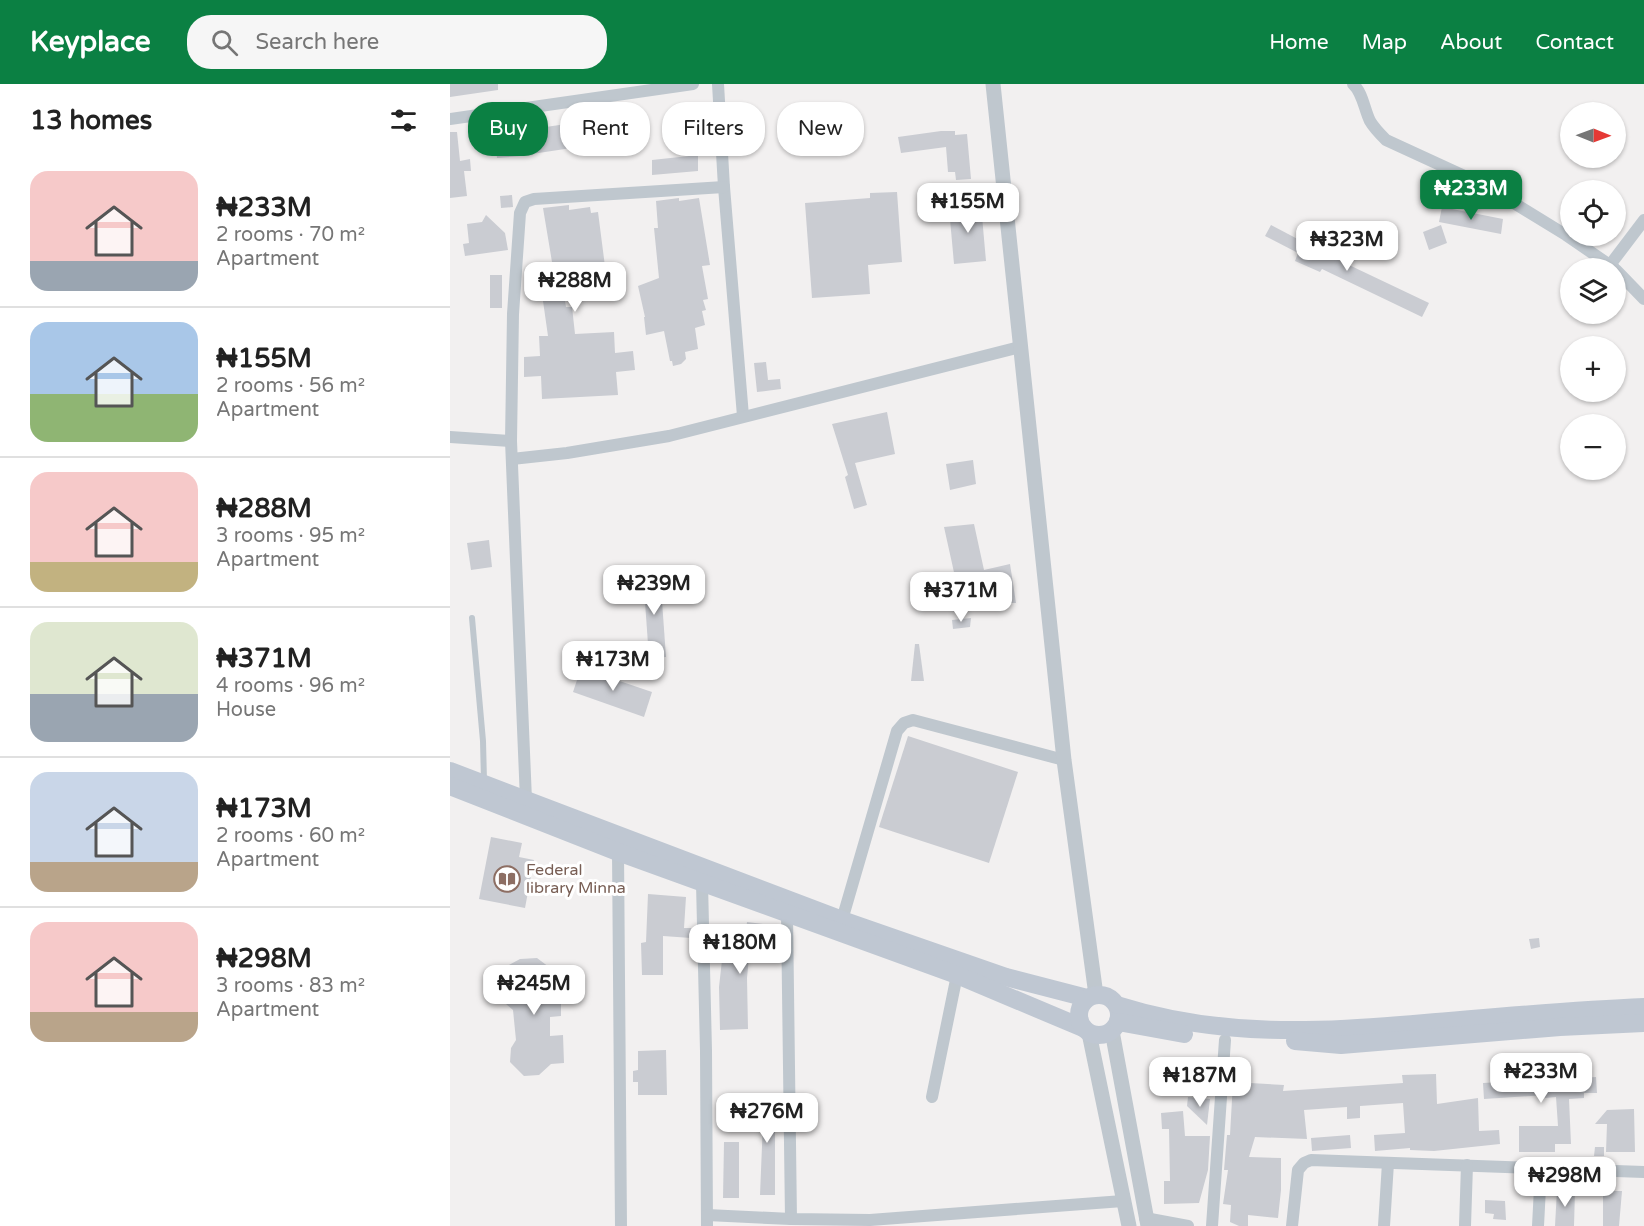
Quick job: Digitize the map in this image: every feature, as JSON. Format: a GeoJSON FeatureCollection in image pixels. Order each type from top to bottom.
{"type":"FeatureCollection","features":[{"type":"Feature","properties":{"kind":"main road"},"geometry":{"type":"LineString","coordinates":[[450,771],[842,920],[1006,977],[1092,996],[1104,995],[1112,999],[1115,1019],[1105,1035],[1097,1035],[957,975],[618,852],[450,786]]}},
{"type":"Feature","properties":{"kind":"main road"},"geometry":{"type":"LineString","coordinates":[[1086,1031],[1078,1016],[1079,1009],[1092,996]]}},
{"type":"Feature","properties":{"kind":"main road"},"geometry":{"type":"LineString","coordinates":[[1115,1019],[1183,1022],[1239,1030],[1338,1030],[1644,1007]]}},
{"type":"Feature","properties":{"kind":"main road"},"geometry":{"type":"LineString","coordinates":[[1115,1019],[1225,1040],[1296,1041],[1341,1046],[1560,1027],[1644,1023]]}},
{"type":"Feature","properties":{"kind":"street"},"geometry":{"type":"LineString","coordinates":[[450,119],[693,84]]}},
{"type":"Feature","properties":{"kind":"street"},"geometry":{"type":"LineString","coordinates":[[718,84],[743,416]]}},
{"type":"Feature","properties":{"kind":"street"},"geometry":{"type":"LineString","coordinates":[[993,84],[1064,760],[1092,996]]}},
{"type":"Feature","properties":{"kind":"street"},"geometry":{"type":"LineString","coordinates":[[1353,84],[1358,88],[1369,118],[1386,140],[1486,186],[1599,258]]}},
{"type":"Feature","properties":{"kind":"street"},"geometry":{"type":"LineString","coordinates":[[526,800],[511,441],[513,314],[520,213],[525,202],[534,199],[724,187]]}},
{"type":"Feature","properties":{"kind":"street"},"geometry":{"type":"LineString","coordinates":[[1619,258],[1644,220]]}},
{"type":"Feature","properties":{"kind":"street"},"geometry":{"type":"LineString","coordinates":[[1626,281],[1644,299]]}},
{"type":"Feature","properties":{"kind":"street"},"geometry":{"type":"LineString","coordinates":[[512,459],[646,440],[1020,347]]}},
{"type":"Feature","properties":{"kind":"street"},"geometry":{"type":"LineString","coordinates":[[450,437],[511,441]]}},
{"type":"Feature","properties":{"kind":"street"},"geometry":{"type":"LineString","coordinates":[[842,920],[897,731],[904,723],[914,720],[1064,760]]}},
{"type":"Feature","properties":{"kind":"street"},"geometry":{"type":"LineString","coordinates":[[618,852],[621,1226]]}},
{"type":"Feature","properties":{"kind":"street"},"geometry":{"type":"LineString","coordinates":[[702,883],[707,1220],[870,1220],[1123,1201]]}},
{"type":"Feature","properties":{"kind":"street"},"geometry":{"type":"LineString","coordinates":[[788,915],[791,1219]]}},
{"type":"Feature","properties":{"kind":"street"},"geometry":{"type":"LineString","coordinates":[[932,1097],[957,975]]}},
{"type":"Feature","properties":{"kind":"street"},"geometry":{"type":"LineString","coordinates":[[1115,1019],[1146,1222],[1188,1226]]}},
{"type":"Feature","properties":{"kind":"street"},"geometry":{"type":"LineString","coordinates":[[1086,1031],[1105,1102],[1129,1226]]}},
{"type":"Feature","properties":{"kind":"street"},"geometry":{"type":"LineString","coordinates":[[1212,1226],[1225,1040]]}},
{"type":"Feature","properties":{"kind":"street"},"geometry":{"type":"LineString","coordinates":[[1292,1226],[1298,1170],[1311,1160],[1644,1172]]}},
{"type":"Feature","properties":{"kind":"street"},"geometry":{"type":"LineString","coordinates":[[1384,1226],[1388,1163]]}},
{"type":"Feature","properties":{"kind":"street"},"geometry":{"type":"LineString","coordinates":[[1465,1226],[1467,1165]]}},
{"type":"Feature","properties":{"kind":"street"},"geometry":{"type":"LineString","coordinates":[[1538,1226],[1541,1168]]}},
{"type":"Feature","properties":{"kind":"lane"},"geometry":{"type":"LineString","coordinates":[[472,618],[483,741],[484,785]]}},
{"type":"Feature","properties":{"kind":"building"},"geometry":{"type":"Polygon","coordinates":[[[450,84],[498,84],[498,90],[450,97],[450,84]]]}},
{"type":"Feature","properties":{"kind":"building"},"geometry":{"type":"Polygon","coordinates":[[[560,125],[560,150],[548,152],[548,127],[560,125]]]}},
{"type":"Feature","properties":{"kind":"building"},"geometry":{"type":"Polygon","coordinates":[[[955,131],[955,135],[967,134],[971,179],[956,180],[955,172],[948,172],[946,147],[901,153],[898,137],[955,131]]]}},
{"type":"Feature","properties":{"kind":"building"},"geometry":{"type":"Polygon","coordinates":[[[450,132],[457,132],[460,161],[470,159],[471,171],[464,171],[467,196],[450,198],[450,132]]]}},
{"type":"Feature","properties":{"kind":"building"},"geometry":{"type":"Polygon","coordinates":[[[497,156],[521,156],[497,158],[497,156]]]}},
{"type":"Feature","properties":{"kind":"building"},"geometry":{"type":"Polygon","coordinates":[[[698,156],[698,171],[652,175],[652,160],[698,156]]]}},
{"type":"Feature","properties":{"kind":"building"},"geometry":{"type":"Polygon","coordinates":[[[897,192],[902,262],[868,265],[870,294],[812,298],[805,203],[870,198],[870,193],[897,192]]]}},
{"type":"Feature","properties":{"kind":"building"},"geometry":{"type":"Polygon","coordinates":[[[512,195],[513,207],[501,208],[500,196],[512,195]]]}},
{"type":"Feature","properties":{"kind":"building"},"geometry":{"type":"Polygon","coordinates":[[[679,198],[679,201],[699,198],[710,265],[702,266],[708,299],[703,300],[706,310],[702,311],[705,325],[695,328],[698,349],[685,352],[686,359],[681,364],[673,366],[664,331],[646,335],[645,317],[638,286],[659,278],[654,228],[658,228],[656,201],[679,198]]]}},
{"type":"Feature","properties":{"kind":"building"},"geometry":{"type":"Polygon","coordinates":[[[569,205],[569,210],[590,207],[591,213],[598,212],[607,282],[563,288],[566,307],[572,307],[575,334],[614,332],[615,353],[633,351],[635,370],[616,372],[618,395],[542,399],[541,376],[524,377],[524,357],[540,356],[539,336],[548,336],[542,294],[549,293],[545,263],[552,262],[543,208],[569,205]]]}},
{"type":"Feature","properties":{"kind":"building"},"geometry":{"type":"Polygon","coordinates":[[[981,205],[986,261],[954,264],[949,208],[981,205]]]}},
{"type":"Feature","properties":{"kind":"building"},"geometry":{"type":"Polygon","coordinates":[[[1442,207],[1503,219],[1501,234],[1439,222],[1442,207]]]}},
{"type":"Feature","properties":{"kind":"building"},"geometry":{"type":"Polygon","coordinates":[[[486,215],[505,233],[508,250],[465,256],[463,244],[469,243],[467,224],[482,222],[486,215]]]}},
{"type":"Feature","properties":{"kind":"building"},"geometry":{"type":"Polygon","coordinates":[[[1271,225],[1429,303],[1422,317],[1322,269],[1320,272],[1295,261],[1298,253],[1265,236],[1271,225]]]}},
{"type":"Feature","properties":{"kind":"building"},"geometry":{"type":"Polygon","coordinates":[[[1441,225],[1447,243],[1429,250],[1423,232],[1441,225]]]}},
{"type":"Feature","properties":{"kind":"building"},"geometry":{"type":"Polygon","coordinates":[[[490,275],[502,275],[502,308],[490,308],[490,275]]]}},
{"type":"Feature","properties":{"kind":"building"},"geometry":{"type":"Polygon","coordinates":[[[766,362],[768,380],[780,379],[781,389],[757,392],[754,363],[766,362]]]}},
{"type":"Feature","properties":{"kind":"building"},"geometry":{"type":"Polygon","coordinates":[[[887,412],[895,454],[855,463],[867,505],[854,509],[845,477],[848,475],[832,424],[887,412]]]}},
{"type":"Feature","properties":{"kind":"building"},"geometry":{"type":"Polygon","coordinates":[[[973,460],[976,484],[950,490],[946,464],[973,460]]]}},
{"type":"Feature","properties":{"kind":"building"},"geometry":{"type":"Polygon","coordinates":[[[974,524],[984,570],[1010,564],[1016,603],[996,603],[995,595],[959,595],[944,527],[974,524]]]}},
{"type":"Feature","properties":{"kind":"building"},"geometry":{"type":"Polygon","coordinates":[[[489,540],[492,567],[471,570],[467,543],[489,540]]]}},
{"type":"Feature","properties":{"kind":"building"},"geometry":{"type":"Polygon","coordinates":[[[660,573],[666,657],[649,658],[643,574],[660,573]]]}},
{"type":"Feature","properties":{"kind":"building"},"geometry":{"type":"Polygon","coordinates":[[[971,618],[970,627],[953,629],[952,620],[971,618]]]}},
{"type":"Feature","properties":{"kind":"building"},"geometry":{"type":"Polygon","coordinates":[[[915,644],[919,644],[924,681],[911,681],[915,644]]]}},
{"type":"Feature","properties":{"kind":"building"},"geometry":{"type":"Polygon","coordinates":[[[581,668],[652,692],[644,717],[573,692],[581,668]]]}},
{"type":"Feature","properties":{"kind":"building"},"geometry":{"type":"Polygon","coordinates":[[[908,736],[1018,772],[989,863],[879,827],[908,736]]]}},
{"type":"Feature","properties":{"kind":"building","name":"Federal library Minna"},"geometry":{"type":"Polygon","coordinates":[[[491,837],[522,843],[519,857],[534,860],[525,908],[479,899],[491,837]]]}},
{"type":"Feature","properties":{"kind":"building"},"geometry":{"type":"Polygon","coordinates":[[[648,894],[686,897],[684,928],[691,928],[691,938],[663,936],[663,975],[642,975],[641,943],[646,942],[648,894]]]}},
{"type":"Feature","properties":{"kind":"building"},"geometry":{"type":"Polygon","coordinates":[[[747,922],[763,924],[762,931],[773,933],[769,956],[755,954],[754,958],[749,957],[748,1029],[720,1030],[719,987],[722,960],[728,961],[734,928],[746,930],[747,922]]]}},
{"type":"Feature","properties":{"kind":"building"},"geometry":{"type":"Polygon","coordinates":[[[1539,938],[1540,947],[1531,949],[1529,939],[1539,938]]]}},
{"type":"Feature","properties":{"kind":"building"},"geometry":{"type":"Polygon","coordinates":[[[537,958],[549,967],[549,973],[561,973],[561,1016],[550,1017],[550,1036],[563,1035],[564,1063],[551,1064],[539,1075],[524,1076],[510,1062],[511,1048],[516,1040],[513,1010],[506,1004],[507,966],[520,959],[537,958]]]}},
{"type":"Feature","properties":{"kind":"building"},"geometry":{"type":"Polygon","coordinates":[[[666,1050],[667,1095],[638,1095],[638,1082],[633,1082],[633,1071],[638,1070],[638,1051],[666,1050]]]}},
{"type":"Feature","properties":{"kind":"building"},"geometry":{"type":"Polygon","coordinates":[[[1536,1068],[1537,1071],[1542,1070],[1543,1081],[1596,1077],[1597,1093],[1584,1093],[1584,1098],[1569,1099],[1571,1144],[1555,1144],[1555,1152],[1519,1152],[1519,1126],[1558,1126],[1556,1097],[1545,1098],[1545,1095],[1484,1099],[1483,1083],[1500,1082],[1500,1069],[1536,1068]]]}},
{"type":"Feature","properties":{"kind":"building"},"geometry":{"type":"Polygon","coordinates":[[[1436,1074],[1437,1104],[1478,1098],[1479,1131],[1499,1130],[1500,1144],[1434,1151],[1410,1150],[1410,1148],[1375,1151],[1374,1135],[1405,1133],[1403,1103],[1360,1106],[1360,1118],[1347,1119],[1347,1107],[1304,1110],[1307,1139],[1255,1137],[1249,1157],[1281,1158],[1278,1218],[1248,1215],[1248,1226],[1239,1226],[1230,1222],[1231,1205],[1223,1204],[1228,1170],[1224,1170],[1227,1135],[1230,1135],[1233,1082],[1284,1085],[1283,1091],[1403,1083],[1402,1075],[1436,1074]]]}},
{"type":"Feature","properties":{"kind":"building"},"geometry":{"type":"Polygon","coordinates":[[[1188,1097],[1210,1099],[1207,1125],[1187,1106],[1188,1097]]]}},
{"type":"Feature","properties":{"kind":"building"},"geometry":{"type":"Polygon","coordinates":[[[750,1099],[775,1101],[775,1195],[760,1195],[763,1121],[759,1121],[759,1110],[750,1110],[750,1099]]]}},
{"type":"Feature","properties":{"kind":"building"},"geometry":{"type":"Polygon","coordinates":[[[1634,1109],[1635,1152],[1606,1152],[1607,1124],[1595,1124],[1607,1110],[1634,1109]]]}},
{"type":"Feature","properties":{"kind":"building"},"geometry":{"type":"Polygon","coordinates":[[[1183,1111],[1185,1136],[1210,1136],[1208,1170],[1199,1203],[1164,1204],[1164,1181],[1170,1181],[1169,1129],[1162,1129],[1161,1113],[1183,1111]]]}},
{"type":"Feature","properties":{"kind":"building"},"geometry":{"type":"Polygon","coordinates":[[[1350,1135],[1351,1148],[1312,1151],[1311,1138],[1350,1135]]]}},
{"type":"Feature","properties":{"kind":"building"},"geometry":{"type":"Polygon","coordinates":[[[724,1142],[739,1142],[739,1198],[723,1198],[724,1142]]]}},
{"type":"Feature","properties":{"kind":"building"},"geometry":{"type":"Polygon","coordinates":[[[1595,1147],[1604,1147],[1604,1156],[1594,1156],[1595,1147]]]}},
{"type":"Feature","properties":{"kind":"building"},"geometry":{"type":"Polygon","coordinates":[[[1557,1190],[1575,1191],[1574,1226],[1555,1226],[1557,1190]]]}},
{"type":"Feature","properties":{"kind":"building"},"geometry":{"type":"Polygon","coordinates":[[[1603,1191],[1622,1191],[1619,1226],[1603,1226],[1603,1191]]]}},
{"type":"Feature","properties":{"kind":"building"},"geometry":{"type":"Polygon","coordinates":[[[1485,1200],[1505,1201],[1506,1220],[1493,1219],[1494,1214],[1485,1213],[1485,1200]]]}},
{"type":"Feature","properties":{"kind":"place","name":"Federal library Minna"},"geometry":{"type":"Point","coordinates":[507,879]}}]}
